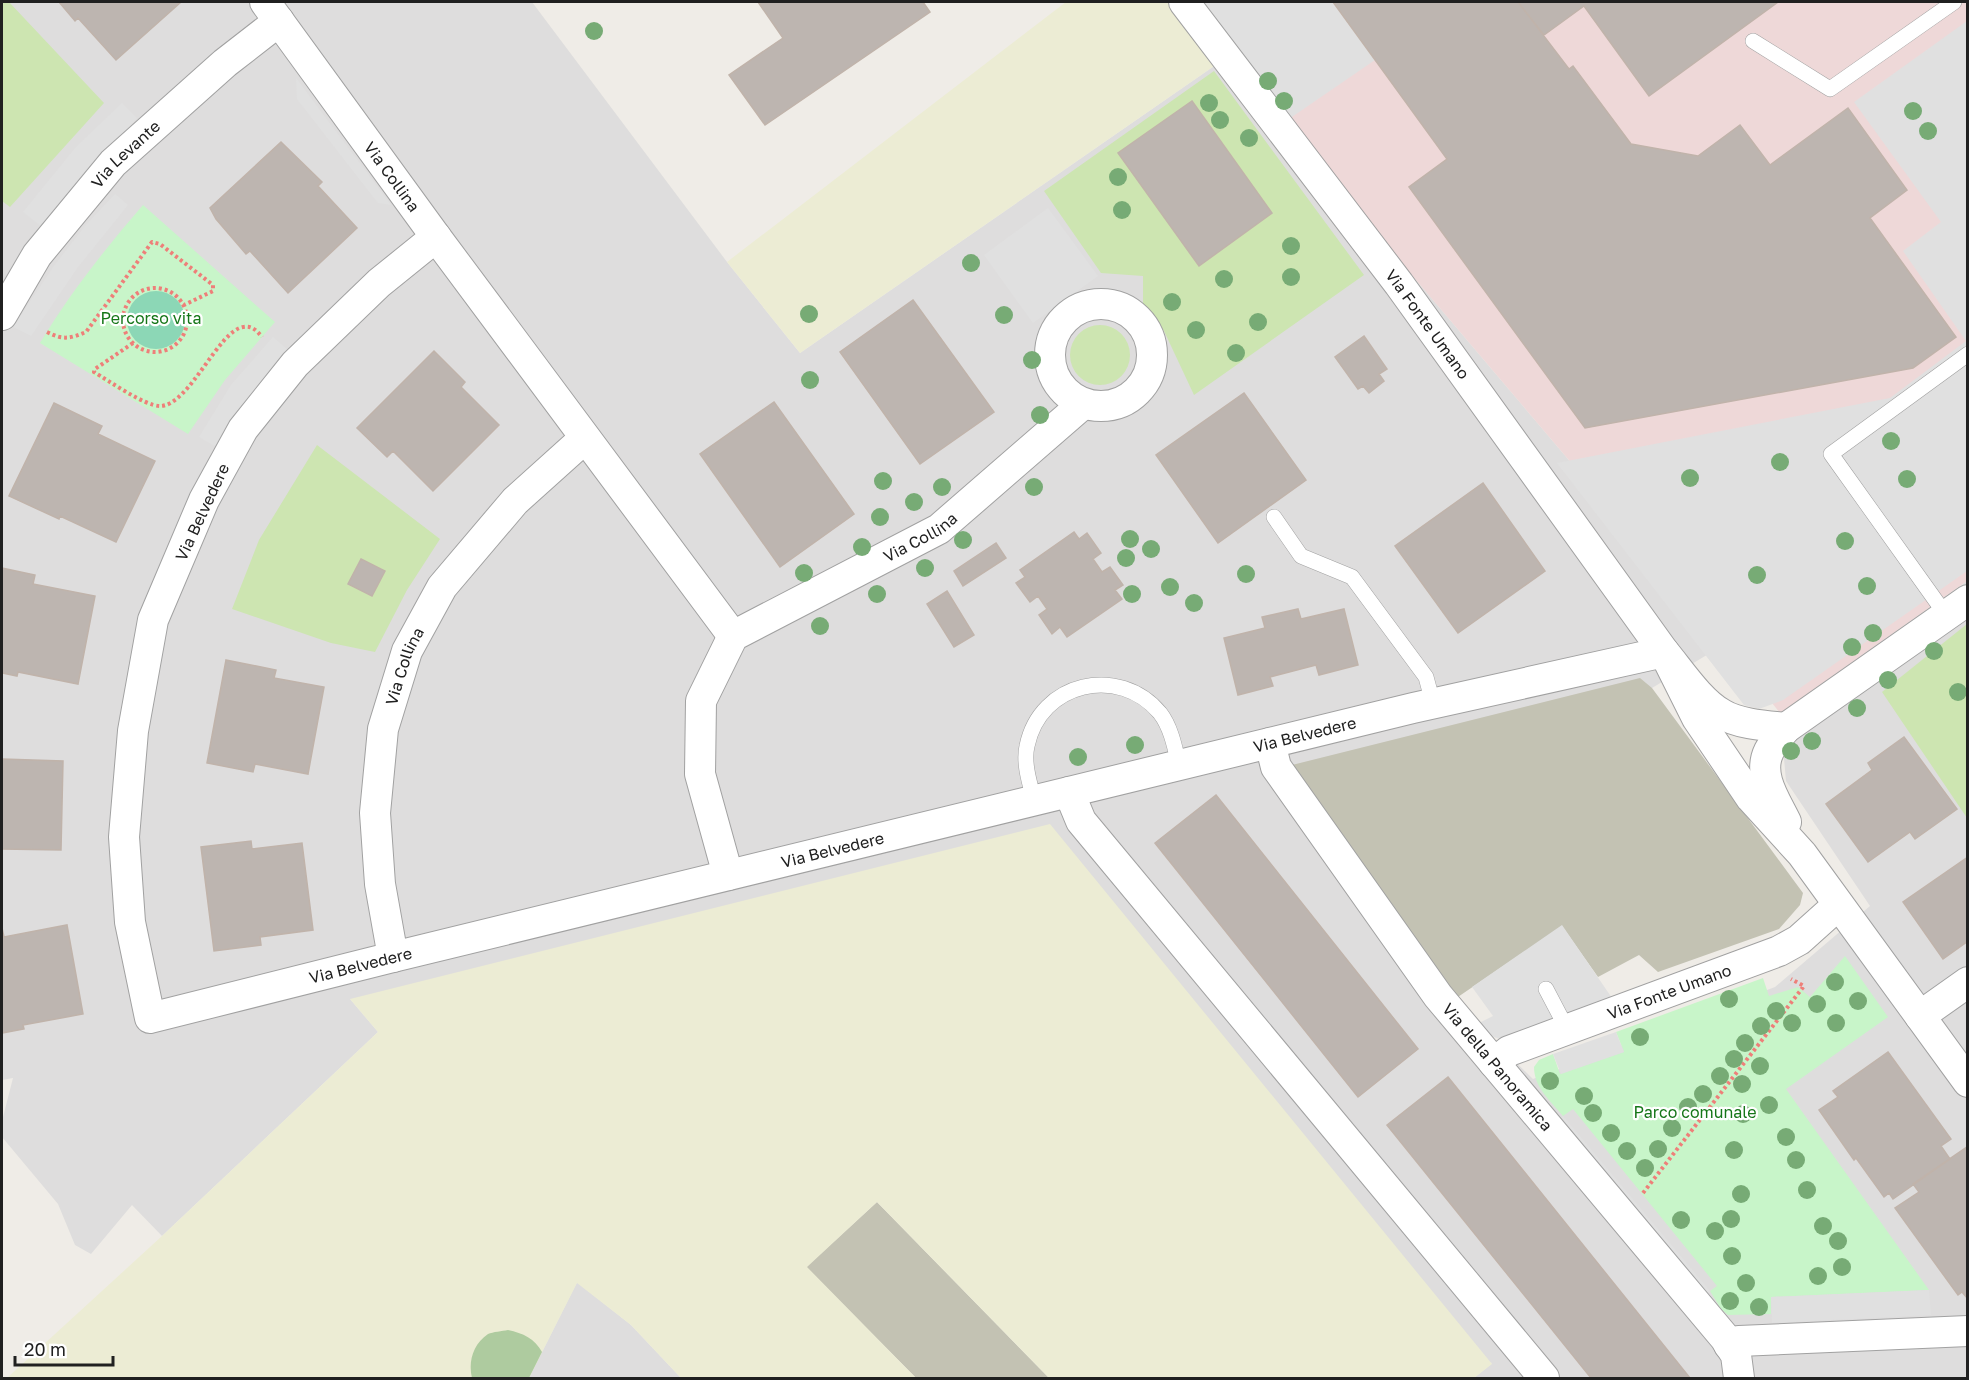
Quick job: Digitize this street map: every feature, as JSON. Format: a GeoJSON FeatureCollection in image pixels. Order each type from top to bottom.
{"type":"FeatureCollection","features":[{"type":"Feature","properties":{"kind":"street","name":"Via Fonte Umano"},"geometry":{"type":"LineString","coordinates":[[1184,2],[1393,276],[1665,652],[1700,695],[1722,715],[1758,726],[1786,728]]}},
{"type":"Feature","properties":{"kind":"street","name":"Via Collina"},"geometry":{"type":"LineString","coordinates":[[272,11],[436,237],[733,636],[939,530],[1083,404]]}},
{"type":"Feature","properties":{"kind":"street","name":"Via Levante"},"geometry":{"type":"LineString","coordinates":[[2,315],[37,255],[113,164],[225,63],[272,11]]}},
{"type":"Feature","properties":{"kind":"street","name":"Via Belvedere"},"geometry":{"type":"LineString","coordinates":[[436,237],[379,283],[295,364],[243,429],[204,500],[153,620],[133,731],[124,837],[130,922],[150,1018],[1433,703],[1665,652]]}},
{"type":"Feature","properties":{"kind":"street","name":"Via Collina"},"geometry":{"type":"LineString","coordinates":[[393,957],[380,884],[375,813],[383,729],[407,651],[442,587],[515,501],[585,438]]}},
{"type":"Feature","properties":{"kind":"street"},"geometry":{"type":"LineString","coordinates":[[1786,728],[1957,607]]}},
{"type":"Feature","properties":{"kind":"street"},"geometry":{"type":"LineString","coordinates":[[728,875],[700,774],[701,701],[733,636]]}},
{"type":"Feature","properties":{"kind":"street","name":"Via Fonte Umano"},"geometry":{"type":"LineString","coordinates":[[1665,652],[1697,718],[1745,789],[1802,854],[1968,1082]]}},
{"type":"Feature","properties":{"kind":"street","name":"Via Fonte Umano"},"geometry":{"type":"LineString","coordinates":[[1786,728],[1769,751],[1764,768],[1770,788],[1802,854]]}},
{"type":"Feature","properties":{"kind":"street","name":"Via della Panoramica"},"geometry":{"type":"LineString","coordinates":[[1270,743],[1276,768],[1438,996],[1730,1345],[1736,1355],[1739,1378]]}},
{"type":"Feature","properties":{"kind":"street"},"geometry":{"type":"LineString","coordinates":[[1070,792],[1081,821],[1544,1378]]}},
{"type":"Feature","properties":{"kind":"street","name":"Via Fonte Umano"},"geometry":{"type":"LineString","coordinates":[[1494,1063],[1509,1051],[1779,951],[1799,940],[1838,905]]}},
{"type":"Feature","properties":{"kind":"street"},"geometry":{"type":"LineString","coordinates":[[1920,1016],[1968,982]]}},
{"type":"Feature","properties":{"kind":"street"},"geometry":{"type":"LineString","coordinates":[[1730,1345],[1738,1341],[1968,1331]]}},
{"type":"Feature","properties":{"kind":"lane"},"geometry":{"type":"LineString","coordinates":[[1753,41],[1830,89],[1953,2]]}},
{"type":"Feature","properties":{"kind":"lane"},"geometry":{"type":"LineString","coordinates":[[1957,607],[1831,454],[1968,354]]}},
{"type":"Feature","properties":{"kind":"lane"},"geometry":{"type":"LineString","coordinates":[[1274,517],[1301,556],[1352,577],[1426,677],[1433,703]]}},
{"type":"Feature","properties":{"kind":"lane"},"geometry":{"type":"LineString","coordinates":[[1034,801],[1028,776],[1026,747],[1037,720],[1056,698],[1083,686],[1112,685],[1140,695],[1161,714],[1173,741],[1179,765]]}},
{"type":"Feature","properties":{"kind":"lane"},"geometry":{"type":"LineString","coordinates":[[1546,989],[1567,1029]]}},
{"type":"Feature","properties":{"kind":"path"},"geometry":{"type":"LineString","coordinates":[[47,332],[59,338],[72,338],[86,332],[152,242],[160,244],[213,285],[213,291],[184,306]]}},
{"type":"Feature","properties":{"kind":"path"},"geometry":{"type":"LineString","coordinates":[[150,288],[170,291],[184,306],[187,323],[185,332],[174,346],[166,350],[148,351],[133,343],[126,335],[123,325],[126,305],[140,291],[150,288]]}},
{"type":"Feature","properties":{"kind":"path"},"geometry":{"type":"LineString","coordinates":[[133,343],[95,369],[94,372],[152,405],[164,406],[184,391],[231,334],[242,327],[254,328],[262,337]]}},
{"type":"Feature","properties":{"kind":"path"},"geometry":{"type":"LineString","coordinates":[[1620,1213],[1647,1190],[1801,990]]}},
{"type":"Feature","properties":{"kind":"shaded area"},"geometry":{"type":"Polygon","coordinates":[[[2,2],[532,2],[727,262],[800,353],[1217,64],[1309,154],[1725,644],[1652,688],[1302,772],[1477,1024],[1533,1079],[1775,987],[1870,906],[1786,781],[1780,713],[1967,581],[1967,1378],[1474,1378],[1492,1363],[350,999],[378,1032],[162,1236],[132,1205],[91,1254],[75,1245],[58,1204],[2,1137],[2,1121],[13,1078],[2,1080],[2,2]]]}},
{"type":"Feature","properties":{"kind":"shaded area"},"geometry":{"type":"Polygon","coordinates":[[[1198,2],[1967,2],[1967,581],[1780,713],[1725,644],[1309,154],[1198,2]]]}},
{"type":"Feature","properties":{"kind":"shaded area"},"geometry":{"type":"Polygon","coordinates":[[[1198,2],[1334,2],[1375,60],[1286,121],[1198,2]]]}},
{"type":"Feature","properties":{"kind":"shaded area"},"geometry":{"type":"Polygon","coordinates":[[[1967,21],[1967,571],[1783,700],[1759,709],[1744,705],[1557,463],[1890,398],[1966,341],[1903,251],[1941,222],[1854,102],[1967,21]]]}},
{"type":"Feature","properties":{"kind":"shaded area"},"geometry":{"type":"Polygon","coordinates":[[[296,78],[391,205],[378,203],[297,99],[296,78]]]}},
{"type":"Feature","properties":{"kind":"shaded area"},"geometry":{"type":"Polygon","coordinates":[[[122,103],[137,118],[41,226],[23,212],[76,147],[122,103]]]}},
{"type":"Feature","properties":{"kind":"shaded area"},"geometry":{"type":"Polygon","coordinates":[[[115,194],[128,205],[78,267],[31,336],[13,327],[54,266],[85,226],[115,194]]]}},
{"type":"Feature","properties":{"kind":"shaded area"},"geometry":{"type":"Polygon","coordinates":[[[1048,208],[1098,276],[1033,323],[984,255],[1048,208]]]}},
{"type":"Feature","properties":{"kind":"shaded area"},"geometry":{"type":"Polygon","coordinates":[[[273,337],[289,351],[218,448],[199,437],[231,385],[273,337]]]}},
{"type":"Feature","properties":{"kind":"shaded area"},"geometry":{"type":"Polygon","coordinates":[[[1640,678],[1652,688],[1803,893],[1800,905],[1779,929],[1658,972],[1639,955],[1598,977],[1562,926],[1452,1001],[1292,765],[1640,678]]]}},
{"type":"Feature","properties":{"kind":"shaded area"},"geometry":{"type":"Polygon","coordinates":[[[1562,925],[1612,998],[1510,1042],[1494,1037],[1477,1024],[1493,1016],[1472,987],[1562,925]]]}},
{"type":"Feature","properties":{"kind":"shaded area"},"geometry":{"type":"Polygon","coordinates":[[[1616,1032],[1624,1052],[1561,1074],[1553,1054],[1616,1032]]]}},
{"type":"Feature","properties":{"kind":"shaded area"},"geometry":{"type":"Polygon","coordinates":[[[1563,1116],[1710,1291],[1700,1299],[1553,1124],[1563,1116]]]}},
{"type":"Feature","properties":{"kind":"shaded area"},"geometry":{"type":"Polygon","coordinates":[[[877,1202],[1049,1378],[916,1378],[806,1267],[877,1202]]]}},
{"type":"Feature","properties":{"kind":"shaded area"},"geometry":{"type":"Polygon","coordinates":[[[577,1282],[631,1325],[681,1378],[529,1378],[577,1282]]]}},
{"type":"Feature","properties":{"kind":"shaded area"},"geometry":{"type":"Polygon","coordinates":[[[1929,1290],[1931,1315],[1772,1323],[1771,1297],[1929,1290]]]}},
{"type":"Feature","properties":{"kind":"green space"},"geometry":{"type":"Polygon","coordinates":[[[2,2],[9,2],[104,103],[10,207],[2,201],[2,2]]]}},
{"type":"Feature","properties":{"kind":"green space"},"geometry":{"type":"Polygon","coordinates":[[[1066,2],[1172,2],[1217,64],[800,353],[727,262],[1066,2]]]}},
{"type":"Feature","properties":{"kind":"green space"},"geometry":{"type":"Polygon","coordinates":[[[1214,71],[1364,275],[1194,395],[1164,331],[1143,305],[1143,276],[1101,273],[1044,191],[1214,71]]]}},
{"type":"Feature","properties":{"kind":"green space","name":"Percorso vita"},"geometry":{"type":"Polygon","coordinates":[[[143,205],[275,322],[225,380],[188,434],[40,343],[88,272],[143,205]]]}},
{"type":"Feature","properties":{"kind":"green space"},"geometry":{"type":"Polygon","coordinates":[[[156,291],[167,293],[180,304],[185,320],[183,331],[172,344],[156,349],[145,347],[132,336],[127,320],[129,309],[140,296],[156,291]]]}},
{"type":"Feature","properties":{"kind":"green space"},"geometry":{"type":"Polygon","coordinates":[[[1100,325],[1112,327],[1125,338],[1130,355],[1128,367],[1117,380],[1100,385],[1088,383],[1075,372],[1070,355],[1072,343],[1083,330],[1100,325]]]}},
{"type":"Feature","properties":{"kind":"green space"},"geometry":{"type":"Polygon","coordinates":[[[317,445],[440,539],[407,590],[375,652],[331,643],[232,609],[259,540],[317,445]]]}},
{"type":"Feature","properties":{"kind":"green space"},"geometry":{"type":"Polygon","coordinates":[[[1967,624],[1968,817],[1967,818],[1882,692],[1967,624]]]}},
{"type":"Feature","properties":{"kind":"green space"},"geometry":{"type":"Polygon","coordinates":[[[1050,824],[1492,1364],[1474,1378],[1049,1378],[877,1202],[807,1267],[916,1378],[681,1378],[631,1325],[577,1283],[529,1378],[7,1378],[162,1236],[378,1032],[350,999],[1050,824]]]}},
{"type":"Feature","properties":{"kind":"green space","name":"Parco comunale"},"geometry":{"type":"Polygon","coordinates":[[[1845,956],[1888,1017],[1786,1089],[1929,1290],[1771,1297],[1771,1314],[1728,1315],[1721,1309],[1710,1291],[1717,1286],[1573,1109],[1563,1116],[1540,1088],[1534,1067],[1539,1060],[1553,1054],[1560,1074],[1624,1052],[1616,1032],[1763,978],[1769,996],[1798,987],[1810,997],[1845,956]]]}},
{"type":"Feature","properties":{"kind":"green space"},"geometry":{"type":"Polygon","coordinates":[[[508,1330],[528,1337],[542,1352],[529,1378],[472,1378],[471,1360],[475,1348],[488,1334],[508,1330]]]}},
{"type":"Feature","properties":{"kind":"building"},"geometry":{"type":"Polygon","coordinates":[[[59,2],[181,2],[116,60],[78,18],[75,21],[59,2]]]}},
{"type":"Feature","properties":{"kind":"building"},"geometry":{"type":"Polygon","coordinates":[[[758,2],[923,2],[930,12],[765,125],[729,75],[783,38],[758,2]]]}},
{"type":"Feature","properties":{"kind":"building"},"geometry":{"type":"Polygon","coordinates":[[[1333,2],[1518,2],[1569,69],[1573,66],[1631,144],[1698,156],[1740,125],[1770,165],[1848,108],[1907,190],[1870,218],[1956,337],[1913,368],[1585,428],[1409,187],[1447,159],[1333,2]]]}},
{"type":"Feature","properties":{"kind":"building"},"geometry":{"type":"Polygon","coordinates":[[[1518,2],[1778,2],[1649,96],[1584,6],[1544,35],[1518,2]]]}},
{"type":"Feature","properties":{"kind":"building"},"geometry":{"type":"Polygon","coordinates":[[[1192,101],[1272,213],[1199,266],[1118,153],[1192,101]]]}},
{"type":"Feature","properties":{"kind":"building"},"geometry":{"type":"Polygon","coordinates":[[[281,142],[322,182],[318,186],[357,228],[288,293],[250,251],[246,254],[216,219],[210,208],[281,142]]]}},
{"type":"Feature","properties":{"kind":"building"},"geometry":{"type":"Polygon","coordinates":[[[913,300],[994,412],[920,464],[840,352],[913,300]]]}},
{"type":"Feature","properties":{"kind":"building"},"geometry":{"type":"Polygon","coordinates":[[[1364,336],[1387,369],[1379,374],[1384,381],[1369,393],[1363,386],[1358,389],[1335,357],[1364,336]]]}},
{"type":"Feature","properties":{"kind":"building"},"geometry":{"type":"Polygon","coordinates":[[[434,351],[465,382],[461,387],[499,425],[433,491],[393,451],[387,457],[357,428],[434,351]]]}},
{"type":"Feature","properties":{"kind":"building"},"geometry":{"type":"Polygon","coordinates":[[[1244,393],[1306,480],[1218,543],[1156,455],[1244,393]]]}},
{"type":"Feature","properties":{"kind":"building"},"geometry":{"type":"Polygon","coordinates":[[[774,402],[854,514],[780,567],[700,454],[774,402]]]}},
{"type":"Feature","properties":{"kind":"building"},"geometry":{"type":"Polygon","coordinates":[[[54,403],[102,426],[98,434],[155,461],[116,542],[9,496],[54,403]]]}},
{"type":"Feature","properties":{"kind":"building"},"geometry":{"type":"Polygon","coordinates":[[[1483,483],[1545,571],[1458,633],[1395,546],[1483,483]]]}},
{"type":"Feature","properties":{"kind":"building"},"geometry":{"type":"Polygon","coordinates":[[[1074,532],[1079,539],[1087,533],[1101,553],[1093,559],[1102,572],[1110,567],[1123,585],[1115,590],[1122,599],[1067,637],[1060,627],[1052,634],[1039,615],[1047,609],[1038,596],[1030,602],[1016,583],[1025,577],[1020,570],[1074,532]]]}},
{"type":"Feature","properties":{"kind":"building"},"geometry":{"type":"Polygon","coordinates":[[[996,543],[1006,558],[963,586],[954,571],[996,543]]]}},
{"type":"Feature","properties":{"kind":"building"},"geometry":{"type":"Polygon","coordinates":[[[361,559],[385,571],[372,596],[348,584],[361,559]]]}},
{"type":"Feature","properties":{"kind":"building"},"geometry":{"type":"Polygon","coordinates":[[[2,568],[35,575],[33,584],[95,596],[78,684],[18,672],[17,676],[2,673],[2,568]]]}},
{"type":"Feature","properties":{"kind":"building"},"geometry":{"type":"Polygon","coordinates":[[[947,591],[974,635],[954,647],[927,604],[947,591]]]}},
{"type":"Feature","properties":{"kind":"building"},"geometry":{"type":"Polygon","coordinates":[[[1298,609],[1301,619],[1344,609],[1358,665],[1319,675],[1316,665],[1270,677],[1273,686],[1238,695],[1224,638],[1265,628],[1262,617],[1298,609]]]}},
{"type":"Feature","properties":{"kind":"building"},"geometry":{"type":"Polygon","coordinates":[[[226,660],[276,670],[274,678],[324,687],[308,774],[255,764],[253,772],[207,763],[226,660]]]}},
{"type":"Feature","properties":{"kind":"building"},"geometry":{"type":"Polygon","coordinates":[[[1904,737],[1957,809],[1915,839],[1910,832],[1868,862],[1826,804],[1872,770],[1868,763],[1904,737]]]}},
{"type":"Feature","properties":{"kind":"building"},"geometry":{"type":"Polygon","coordinates":[[[2,759],[63,761],[61,850],[2,849],[2,759]]]}},
{"type":"Feature","properties":{"kind":"building"},"geometry":{"type":"Polygon","coordinates":[[[1216,795],[1418,1049],[1358,1097],[1155,843],[1216,795]]]}},
{"type":"Feature","properties":{"kind":"building"},"geometry":{"type":"Polygon","coordinates":[[[251,841],[252,849],[302,843],[313,930],[260,937],[261,945],[214,951],[201,847],[251,841]]]}},
{"type":"Feature","properties":{"kind":"building"},"geometry":{"type":"Polygon","coordinates":[[[1968,857],[1968,941],[1943,959],[1903,902],[1968,857]]]}},
{"type":"Feature","properties":{"kind":"building"},"geometry":{"type":"Polygon","coordinates":[[[67,925],[83,1014],[23,1025],[24,1029],[2,1033],[2,928],[4,937],[67,925]]]}},
{"type":"Feature","properties":{"kind":"building"},"geometry":{"type":"Polygon","coordinates":[[[1888,1052],[1951,1139],[1941,1146],[1950,1159],[1893,1199],[1889,1193],[1884,1197],[1856,1158],[1854,1160],[1819,1110],[1838,1097],[1833,1091],[1888,1052]]]}},
{"type":"Feature","properties":{"kind":"building"},"geometry":{"type":"Polygon","coordinates":[[[1448,1077],[1690,1378],[1591,1378],[1387,1125],[1448,1077]]]}},
{"type":"Feature","properties":{"kind":"building"},"geometry":{"type":"Polygon","coordinates":[[[1967,1147],[1967,1298],[1962,1292],[1958,1295],[1895,1208],[1919,1192],[1913,1184],[1967,1147]]]}}]}
